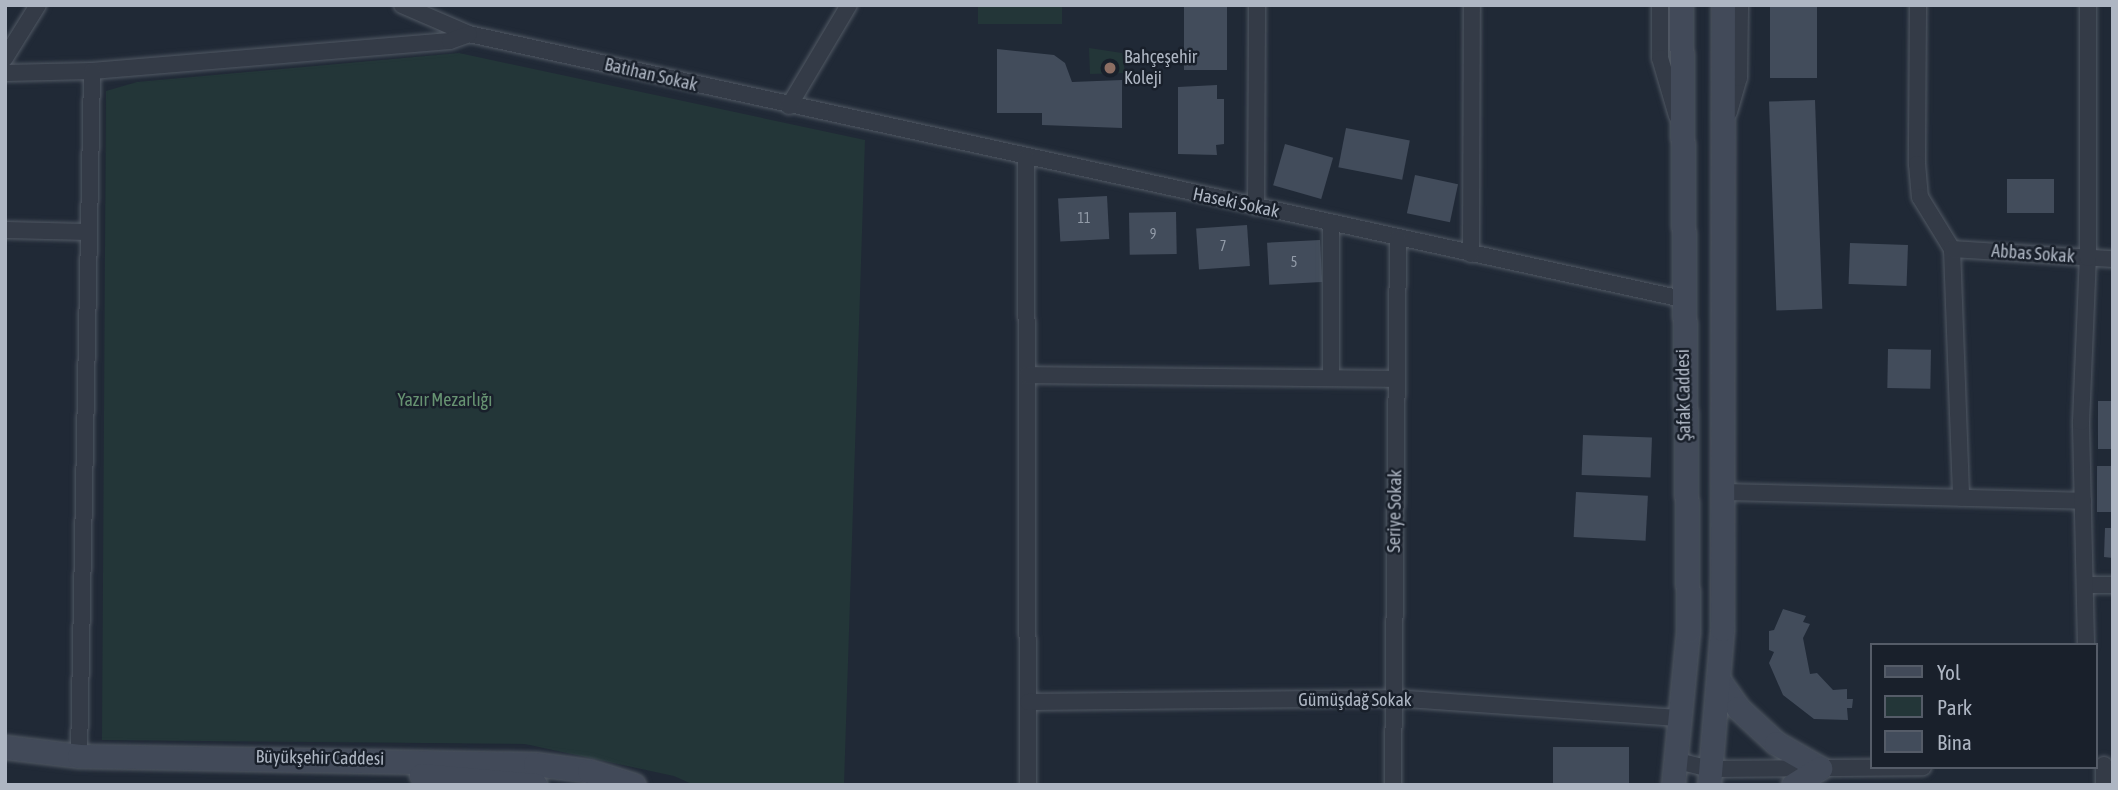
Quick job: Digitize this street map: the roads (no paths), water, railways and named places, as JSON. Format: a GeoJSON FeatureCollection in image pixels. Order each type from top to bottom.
{"type":"FeatureCollection","features":[{"type":"Feature","properties":{"kind":"main road","name":"Şafak Caddesi"},"geometry":{"type":"LineString","coordinates":[[1673,785],[1678,761],[1688,631],[1682,299],[1681,5]]}},
{"type":"Feature","properties":{"kind":"main road"},"geometry":{"type":"LineString","coordinates":[[1710,777],[1718,679],[1723,492],[1723,5]]}},
{"type":"Feature","properties":{"kind":"main road"},"geometry":{"type":"LineString","coordinates":[[1718,679],[1738,708],[1776,743],[1820,768],[1793,785]]}},
{"type":"Feature","properties":{"kind":"main road","name":"Büyükşehir Caddesi"},"geometry":{"type":"LineString","coordinates":[[5,747],[79,756],[535,764],[589,771],[634,785]]}},
{"type":"Feature","properties":{"kind":"main road","name":"Büyükşehir Caddesi"},"geometry":{"type":"LineString","coordinates":[[5,761],[55,769],[423,775],[536,785]]}},
{"type":"Feature","properties":{"kind":"street"},"geometry":{"type":"LineString","coordinates":[[5,58],[38,5]]}},
{"type":"Feature","properties":{"kind":"street","name":"Batıhan Sokak"},"geometry":{"type":"LineString","coordinates":[[402,5],[469,34],[789,106]]}},
{"type":"Feature","properties":{"kind":"street"},"geometry":{"type":"LineString","coordinates":[[789,106],[849,5]]}},
{"type":"Feature","properties":{"kind":"street"},"geometry":{"type":"LineString","coordinates":[[1256,207],[1258,5]]}},
{"type":"Feature","properties":{"kind":"street"},"geometry":{"type":"LineString","coordinates":[[1471,254],[1472,5]]}},
{"type":"Feature","properties":{"kind":"street"},"geometry":{"type":"LineString","coordinates":[[1660,5],[1660,58],[1681,130]]}},
{"type":"Feature","properties":{"kind":"street"},"geometry":{"type":"LineString","coordinates":[[1722,134],[1739,78],[1740,5]]}},
{"type":"Feature","properties":{"kind":"street"},"geometry":{"type":"LineString","coordinates":[[1918,5],[1920,197],[1952,249],[1961,498]]}},
{"type":"Feature","properties":{"kind":"street"},"geometry":{"type":"LineString","coordinates":[[2086,643],[2083,501],[2088,258],[2088,5]]}},
{"type":"Feature","properties":{"kind":"street"},"geometry":{"type":"LineString","coordinates":[[5,72],[92,71],[450,41],[469,34]]}},
{"type":"Feature","properties":{"kind":"street"},"geometry":{"type":"LineString","coordinates":[[79,756],[92,71]]}},
{"type":"Feature","properties":{"kind":"street","name":"Haseki Sokak"},"geometry":{"type":"LineString","coordinates":[[789,106],[1682,299]]}},
{"type":"Feature","properties":{"kind":"street"},"geometry":{"type":"LineString","coordinates":[[1026,157],[1028,785]]}},
{"type":"Feature","properties":{"kind":"street"},"geometry":{"type":"LineString","coordinates":[[1331,223],[1331,378]]}},
{"type":"Feature","properties":{"kind":"street"},"geometry":{"type":"LineString","coordinates":[[5,230],[89,232]]}},
{"type":"Feature","properties":{"kind":"street","name":"Seriye Sokak"},"geometry":{"type":"LineString","coordinates":[[1393,785],[1398,238]]}},
{"type":"Feature","properties":{"kind":"street","name":"Abbas Sokak"},"geometry":{"type":"LineString","coordinates":[[1952,249],[2113,259]]}},
{"type":"Feature","properties":{"kind":"street"},"geometry":{"type":"LineString","coordinates":[[1027,375],[1396,379]]}},
{"type":"Feature","properties":{"kind":"street"},"geometry":{"type":"LineString","coordinates":[[1723,492],[2083,501]]}},
{"type":"Feature","properties":{"kind":"street"},"geometry":{"type":"LineString","coordinates":[[2085,585],[2113,585]]}},
{"type":"Feature","properties":{"kind":"street","name":"Gümüşdağ Sokak"},"geometry":{"type":"LineString","coordinates":[[1028,702],[1393,698],[1681,718]]}},
{"type":"Feature","properties":{"kind":"street"},"geometry":{"type":"LineString","coordinates":[[1678,761],[1710,777],[1820,768],[1870,768]]}},
{"type":"Feature","properties":{"kind":"street"},"geometry":{"type":"LineString","coordinates":[[2104,765],[2104,785]]}},
{"type":"Feature","properties":{"kind":"place","name":"Bahçeşehir Koleji"},"geometry":{"type":"Point","coordinates":[1110,68]}},
{"type":"Feature","properties":{"kind":"park label","name":"Yazır Mezarlığı"},"geometry":{"type":"Point","coordinates":[445,400]}}]}
